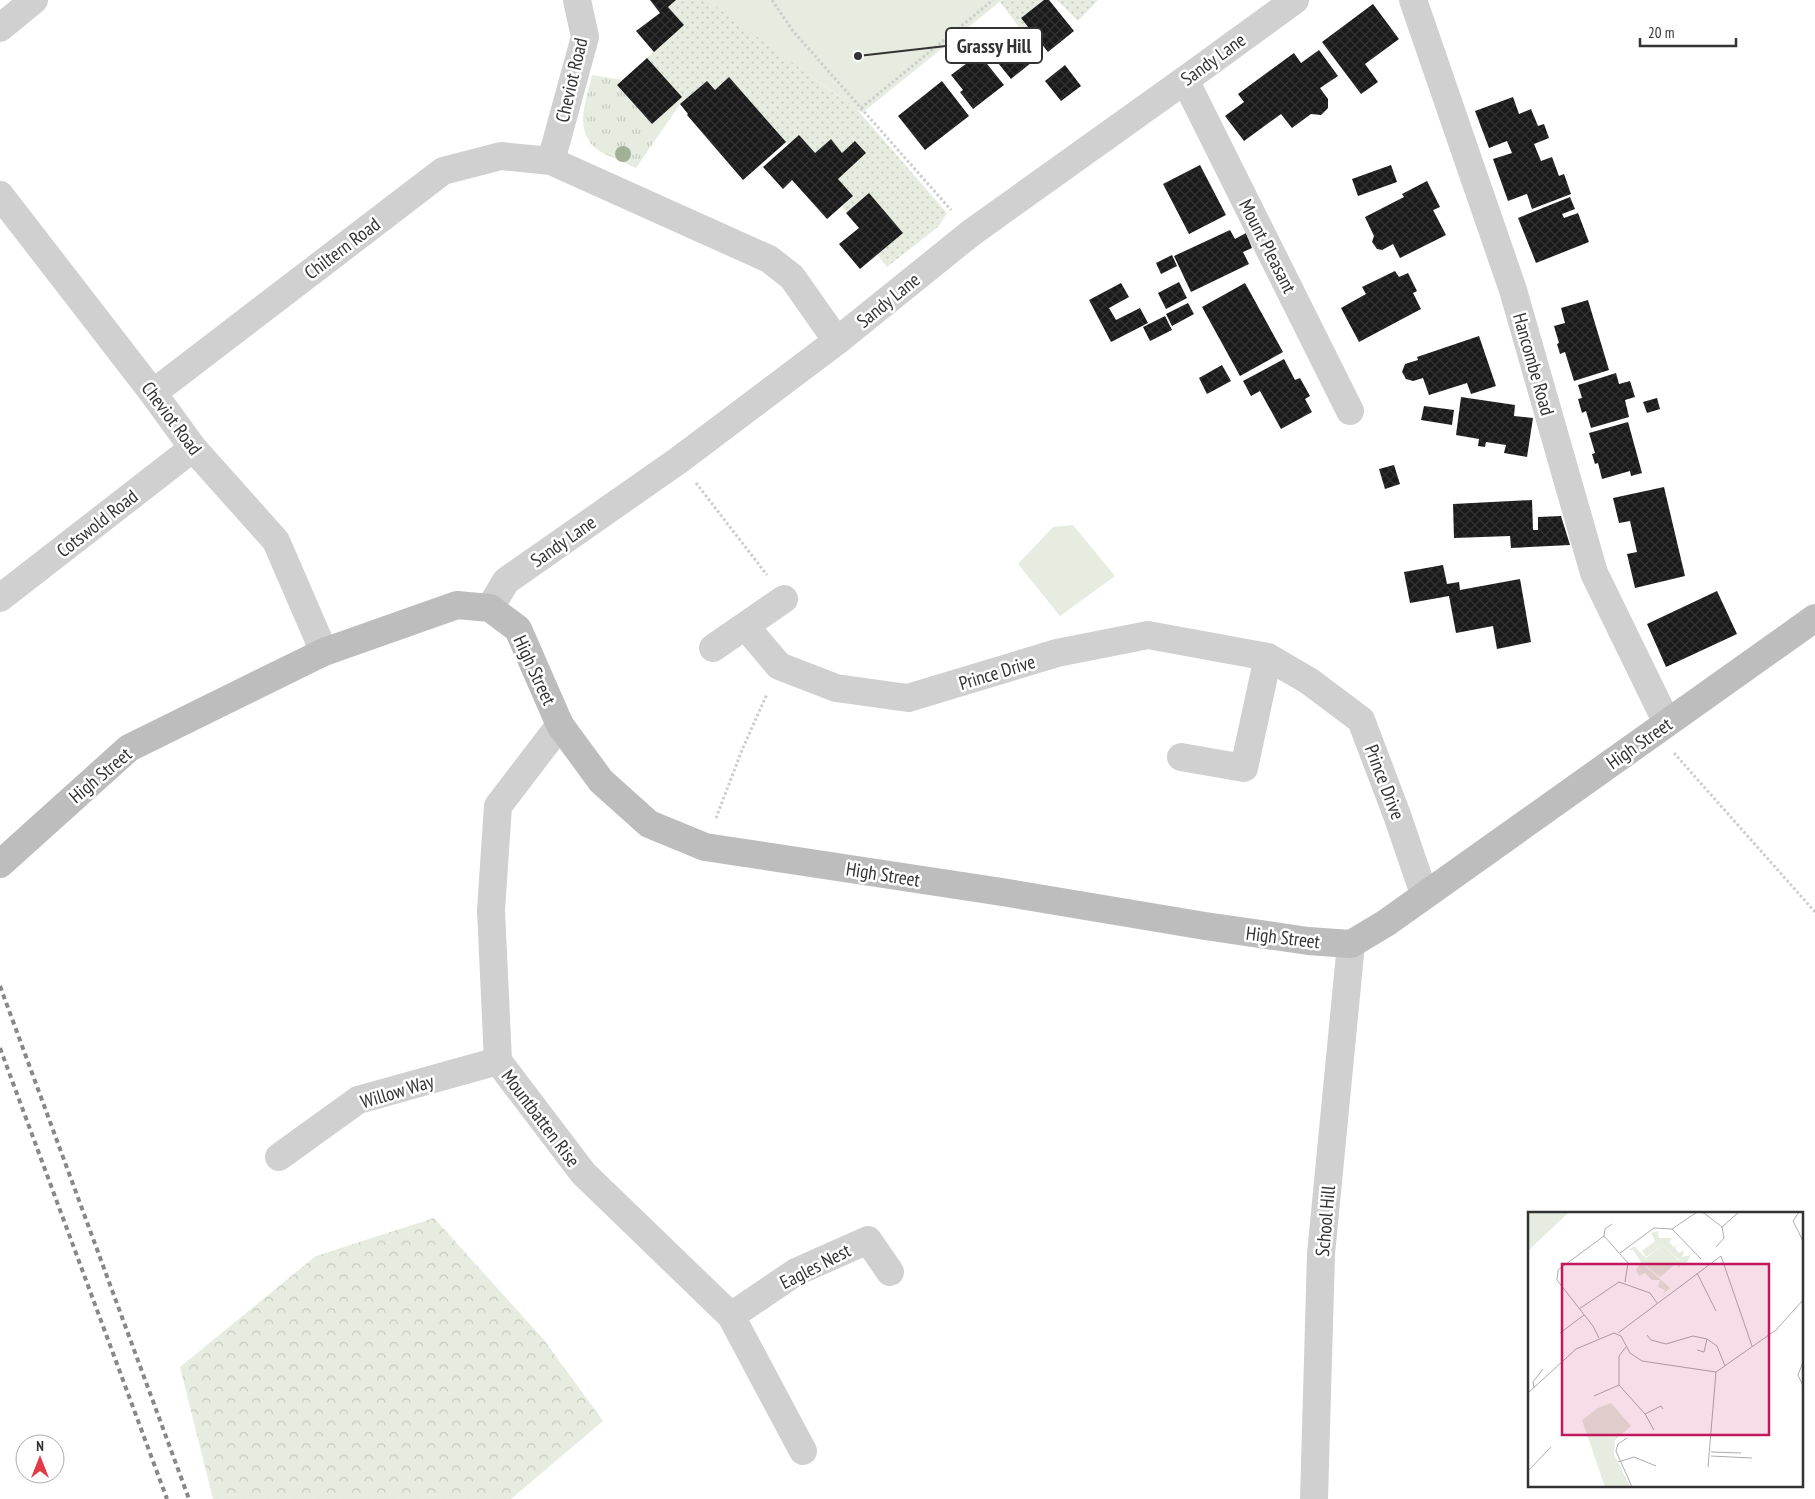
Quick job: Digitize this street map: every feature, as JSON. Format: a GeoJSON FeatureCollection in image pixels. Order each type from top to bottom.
{"type":"FeatureCollection","features":[{"type":"Feature","properties":{"kind":"street"},"geometry":{"type":"LineString","coordinates":[[0,28],[34,0]]}},
{"type":"Feature","properties":{"kind":"street","name":"Cheviot Road"},"geometry":{"type":"LineString","coordinates":[[552,160],[585,37],[577,0]]}},
{"type":"Feature","properties":{"kind":"street","name":"Sandy Lane"},"geometry":{"type":"LineString","coordinates":[[490,608],[506,581],[679,460],[837,341],[971,233],[1295,0]]}},
{"type":"Feature","properties":{"kind":"street","name":"Hancombe Road"},"geometry":{"type":"LineString","coordinates":[[1413,0],[1513,290],[1594,573],[1661,727]]}},
{"type":"Feature","properties":{"kind":"street","name":"Mount Pleasant"},"geometry":{"type":"LineString","coordinates":[[1185,80],[1350,411]]}},
{"type":"Feature","properties":{"kind":"street","name":"Chiltern Road"},"geometry":{"type":"LineString","coordinates":[[153,392],[443,171],[501,156],[552,160]]}},
{"type":"Feature","properties":{"kind":"street"},"geometry":{"type":"LineString","coordinates":[[552,160],[769,259],[792,276],[837,341]]}},
{"type":"Feature","properties":{"kind":"street","name":"Cheviot Road"},"geometry":{"type":"LineString","coordinates":[[0,195],[153,392],[193,448],[276,541],[324,652]]}},
{"type":"Feature","properties":{"kind":"street","name":"Cotswold Road"},"geometry":{"type":"LineString","coordinates":[[0,598],[193,448]]}},
{"type":"Feature","properties":{"kind":"street"},"geometry":{"type":"LineString","coordinates":[[713,648],[784,599]]}},
{"type":"Feature","properties":{"kind":"street","name":"High Street"},"geometry":{"type":"LineString","coordinates":[[0,864],[129,748],[324,652],[457,605],[490,608],[518,629],[560,725],[601,781],[649,824],[705,847],[1205,926],[1308,941],[1351,944],[1386,923],[1424,894],[1815,618]]}},
{"type":"Feature","properties":{"kind":"street","name":"Prince Drive"},"geometry":{"type":"LineString","coordinates":[[746,627],[779,666],[836,688],[908,698],[1057,653],[1148,635],[1268,656],[1309,681],[1361,720],[1398,815],[1424,894]]}},
{"type":"Feature","properties":{"kind":"street"},"geometry":{"type":"LineString","coordinates":[[1181,757],[1244,768],[1268,656]]}},
{"type":"Feature","properties":{"kind":"street","name":"Mountbatten Rise"},"geometry":{"type":"LineString","coordinates":[[560,725],[498,806],[491,910],[498,1061],[583,1173],[730,1316],[804,1451]]}},
{"type":"Feature","properties":{"kind":"street","name":"School Hill"},"geometry":{"type":"LineString","coordinates":[[1314,1499],[1320,1254],[1351,944]]}},
{"type":"Feature","properties":{"kind":"street","name":"Willow Way"},"geometry":{"type":"LineString","coordinates":[[279,1157],[358,1100],[498,1061]]}},
{"type":"Feature","properties":{"kind":"street","name":"Eagles Nest"},"geometry":{"type":"LineString","coordinates":[[730,1316],[796,1272],[868,1240],[890,1272]]}},
{"type":"Feature","properties":{"kind":"path"},"geometry":{"type":"LineString","coordinates":[[772,0],[793,31],[971,233]]}},
{"type":"Feature","properties":{"kind":"path"},"geometry":{"type":"LineString","coordinates":[[861,108],[993,0]]}},
{"type":"Feature","properties":{"kind":"path"},"geometry":{"type":"LineString","coordinates":[[679,460],[784,599]]}},
{"type":"Feature","properties":{"kind":"path"},"geometry":{"type":"LineString","coordinates":[[705,847],[742,750],[779,666]]}},
{"type":"Feature","properties":{"kind":"path"},"geometry":{"type":"LineString","coordinates":[[1661,727],[1815,912]]}},
{"type":"Feature","properties":{"kind":"green space"},"geometry":{"type":"Polygon","coordinates":[[[676,0],[707,0],[836,95],[854,106],[947,213],[938,227],[887,267],[877,254],[869,193],[847,212],[842,207],[853,196],[838,179],[866,153],[855,142],[842,153],[831,139],[815,153],[799,136],[788,145],[729,77],[715,90],[707,81],[680,104],[677,101],[682,97],[647,58],[684,25],[668,7],[676,0]]]}},
{"type":"Feature","properties":{"kind":"green space"},"geometry":{"type":"Polygon","coordinates":[[[707,0],[1002,0],[862,113],[707,0]]]}},
{"type":"Feature","properties":{"kind":"green space"},"geometry":{"type":"Polygon","coordinates":[[[1002,0],[1044,0],[1034,34],[1028,39],[1000,2],[1002,0]]]}},
{"type":"Feature","properties":{"kind":"green space"},"geometry":{"type":"Polygon","coordinates":[[[1057,0],[1098,0],[1078,21],[1057,0]]]}},
{"type":"Feature","properties":{"kind":"green space"},"geometry":{"type":"Polygon","coordinates":[[[592,75],[622,80],[617,85],[652,124],[677,101],[680,104],[636,168],[597,150],[588,139],[583,121],[592,75]]]}},
{"type":"Feature","properties":{"kind":"green space"},"geometry":{"type":"Polygon","coordinates":[[[1073,525],[1115,576],[1060,616],[1018,564],[1053,527],[1073,525]]]}},
{"type":"Feature","properties":{"kind":"green space"},"geometry":{"type":"Polygon","coordinates":[[[434,1218],[544,1340],[603,1421],[511,1499],[213,1499],[180,1367],[316,1256],[434,1218]]]}},
{"type":"Feature","properties":{"kind":"building"},"geometry":{"type":"Polygon","coordinates":[[[650,0],[676,0],[668,7],[684,25],[654,52],[636,31],[660,13],[650,0]]]}},
{"type":"Feature","properties":{"kind":"building"},"geometry":{"type":"Polygon","coordinates":[[[1044,0],[1049,0],[1074,31],[1048,52],[1021,18],[1044,0]]]}},
{"type":"Feature","properties":{"kind":"building"},"geometry":{"type":"Polygon","coordinates":[[[1373,4],[1399,39],[1365,64],[1378,82],[1361,94],[1322,42],[1373,4]]]}},
{"type":"Feature","properties":{"kind":"building"},"geometry":{"type":"Polygon","coordinates":[[[1012,27],[1037,58],[1011,79],[986,48],[1012,27]]]}},
{"type":"Feature","properties":{"kind":"building"},"geometry":{"type":"Polygon","coordinates":[[[1319,50],[1338,76],[1320,88],[1328,99],[1328,108],[1321,115],[1311,114],[1292,128],[1281,114],[1244,141],[1225,116],[1244,102],[1238,94],[1294,53],[1301,63],[1319,50]]]}},
{"type":"Feature","properties":{"kind":"building"},"geometry":{"type":"Polygon","coordinates":[[[979,54],[1004,85],[973,109],[960,92],[963,90],[951,75],[979,54]]]}},
{"type":"Feature","properties":{"kind":"building"},"geometry":{"type":"Polygon","coordinates":[[[647,58],[682,97],[652,124],[617,85],[647,58]]]}},
{"type":"Feature","properties":{"kind":"building"},"geometry":{"type":"Polygon","coordinates":[[[1065,65],[1081,86],[1061,101],[1045,81],[1065,65]]]}},
{"type":"Feature","properties":{"kind":"building"},"geometry":{"type":"Polygon","coordinates":[[[729,77],[786,142],[743,180],[687,115],[680,104],[707,81],[715,90],[729,77]]]}},
{"type":"Feature","properties":{"kind":"building"},"geometry":{"type":"Polygon","coordinates":[[[942,81],[969,116],[925,150],[898,116],[942,81]]]}},
{"type":"Feature","properties":{"kind":"building"},"geometry":{"type":"Polygon","coordinates":[[[1513,97],[1519,114],[1531,109],[1538,126],[1544,124],[1549,138],[1534,144],[1541,161],[1552,157],[1559,176],[1564,174],[1571,194],[1532,209],[1527,194],[1508,201],[1493,159],[1512,153],[1507,141],[1489,148],[1475,111],[1513,97]]]}},
{"type":"Feature","properties":{"kind":"building"},"geometry":{"type":"Polygon","coordinates":[[[799,135],[815,153],[831,139],[842,153],[855,141],[866,153],[838,179],[853,196],[827,219],[792,180],[783,189],[763,167],[799,135]]]}},
{"type":"Feature","properties":{"kind":"building"},"geometry":{"type":"Polygon","coordinates":[[[1200,165],[1226,215],[1189,234],[1163,184],[1200,165]]]}},
{"type":"Feature","properties":{"kind":"building"},"geometry":{"type":"Polygon","coordinates":[[[1391,165],[1397,182],[1358,196],[1352,179],[1391,165]]]}},
{"type":"Feature","properties":{"kind":"building"},"geometry":{"type":"Polygon","coordinates":[[[1427,181],[1440,207],[1433,210],[1446,235],[1400,258],[1393,244],[1382,250],[1377,249],[1372,242],[1374,236],[1365,217],[1404,197],[1402,194],[1427,181]]]}},
{"type":"Feature","properties":{"kind":"building"},"geometry":{"type":"Polygon","coordinates":[[[869,193],[903,233],[860,269],[839,244],[859,228],[846,213],[869,193]]]}},
{"type":"Feature","properties":{"kind":"building"},"geometry":{"type":"Polygon","coordinates":[[[1570,197],[1575,209],[1562,214],[1564,218],[1578,213],[1589,242],[1536,263],[1518,218],[1570,197]]]}},
{"type":"Feature","properties":{"kind":"building"},"geometry":{"type":"Polygon","coordinates":[[[1230,230],[1235,239],[1246,233],[1252,248],[1243,252],[1249,264],[1191,292],[1174,256],[1230,230]]]}},
{"type":"Feature","properties":{"kind":"building"},"geometry":{"type":"Polygon","coordinates":[[[1172,255],[1177,266],[1161,274],[1156,263],[1172,255]]]}},
{"type":"Feature","properties":{"kind":"building"},"geometry":{"type":"Polygon","coordinates":[[[1395,271],[1399,277],[1408,273],[1417,291],[1413,293],[1421,309],[1359,342],[1341,308],[1366,294],[1362,287],[1395,271]]]}},
{"type":"Feature","properties":{"kind":"building"},"geometry":{"type":"Polygon","coordinates":[[[1179,282],[1187,298],[1166,309],[1158,293],[1179,282]]]}},
{"type":"Feature","properties":{"kind":"building"},"geometry":{"type":"Polygon","coordinates":[[[1121,283],[1129,297],[1109,308],[1116,320],[1140,308],[1148,323],[1111,342],[1089,300],[1121,283]]]}},
{"type":"Feature","properties":{"kind":"building"},"geometry":{"type":"Polygon","coordinates":[[[1245,283],[1283,352],[1240,376],[1202,307],[1245,283]]]}},
{"type":"Feature","properties":{"kind":"building"},"geometry":{"type":"Polygon","coordinates":[[[1588,300],[1609,370],[1574,381],[1565,352],[1560,354],[1554,326],[1565,323],[1561,308],[1588,300]]]}},
{"type":"Feature","properties":{"kind":"building"},"geometry":{"type":"Polygon","coordinates":[[[1188,303],[1194,314],[1172,326],[1166,314],[1188,303]]]}},
{"type":"Feature","properties":{"kind":"building"},"geometry":{"type":"Polygon","coordinates":[[[1165,316],[1172,330],[1150,341],[1143,327],[1165,316]]]}},
{"type":"Feature","properties":{"kind":"building"},"geometry":{"type":"Polygon","coordinates":[[[1479,336],[1496,386],[1471,394],[1467,383],[1429,395],[1423,378],[1413,381],[1406,379],[1402,372],[1405,364],[1418,360],[1417,357],[1479,336]]]}},
{"type":"Feature","properties":{"kind":"building"},"geometry":{"type":"Polygon","coordinates":[[[1284,359],[1295,380],[1300,378],[1310,396],[1305,399],[1312,412],[1281,429],[1260,391],[1251,396],[1243,381],[1284,359]]]}},
{"type":"Feature","properties":{"kind":"building"},"geometry":{"type":"Polygon","coordinates":[[[1222,365],[1231,381],[1207,394],[1199,378],[1222,365]]]}},
{"type":"Feature","properties":{"kind":"building"},"geometry":{"type":"Polygon","coordinates":[[[1616,373],[1619,384],[1630,381],[1635,397],[1625,400],[1629,417],[1591,428],[1586,411],[1582,413],[1578,399],[1582,398],[1578,385],[1616,373]]]}},
{"type":"Feature","properties":{"kind":"building"},"geometry":{"type":"Polygon","coordinates":[[[1461,397],[1515,405],[1514,416],[1533,418],[1527,457],[1504,453],[1506,445],[1486,442],[1485,447],[1478,446],[1479,439],[1456,435],[1461,397]]]}},
{"type":"Feature","properties":{"kind":"building"},"geometry":{"type":"Polygon","coordinates":[[[1657,398],[1660,409],[1647,413],[1643,402],[1657,398]]]}},
{"type":"Feature","properties":{"kind":"building"},"geometry":{"type":"Polygon","coordinates":[[[1424,406],[1454,410],[1452,425],[1421,420],[1424,406]]]}},
{"type":"Feature","properties":{"kind":"building"},"geometry":{"type":"Polygon","coordinates":[[[1628,422],[1642,473],[1631,476],[1630,471],[1602,479],[1598,463],[1595,464],[1592,454],[1595,453],[1589,433],[1628,422]]]}},
{"type":"Feature","properties":{"kind":"building"},"geometry":{"type":"Polygon","coordinates":[[[1394,465],[1400,484],[1385,489],[1379,469],[1394,465]]]}},
{"type":"Feature","properties":{"kind":"building"},"geometry":{"type":"Polygon","coordinates":[[[1664,487],[1685,576],[1635,588],[1627,554],[1637,552],[1630,521],[1619,523],[1613,498],[1664,487]]]}},
{"type":"Feature","properties":{"kind":"building"},"geometry":{"type":"Polygon","coordinates":[[[1532,500],[1533,530],[1538,530],[1538,517],[1561,516],[1570,545],[1511,548],[1510,536],[1454,538],[1453,504],[1532,500]]]}},
{"type":"Feature","properties":{"kind":"building"},"geometry":{"type":"Polygon","coordinates":[[[1443,565],[1447,584],[1459,582],[1460,590],[1520,579],[1531,642],[1497,649],[1493,626],[1456,633],[1449,596],[1410,603],[1404,572],[1443,565]]]}},
{"type":"Feature","properties":{"kind":"building"},"geometry":{"type":"Polygon","coordinates":[[[1717,591],[1737,634],[1666,667],[1647,624],[1717,591]]]}},
{"type":"Feature","properties":{"kind":"railway"},"geometry":{"type":"LineString","coordinates":[[0,986],[189,1499]]}},
{"type":"Feature","properties":{"kind":"railway"},"geometry":{"type":"LineString","coordinates":[[0,1048],[167,1499]]}},
{"type":"Feature","properties":{"kind":"place","name":"Grassy Hill"},"geometry":{"type":"Point","coordinates":[858,56]}}]}
